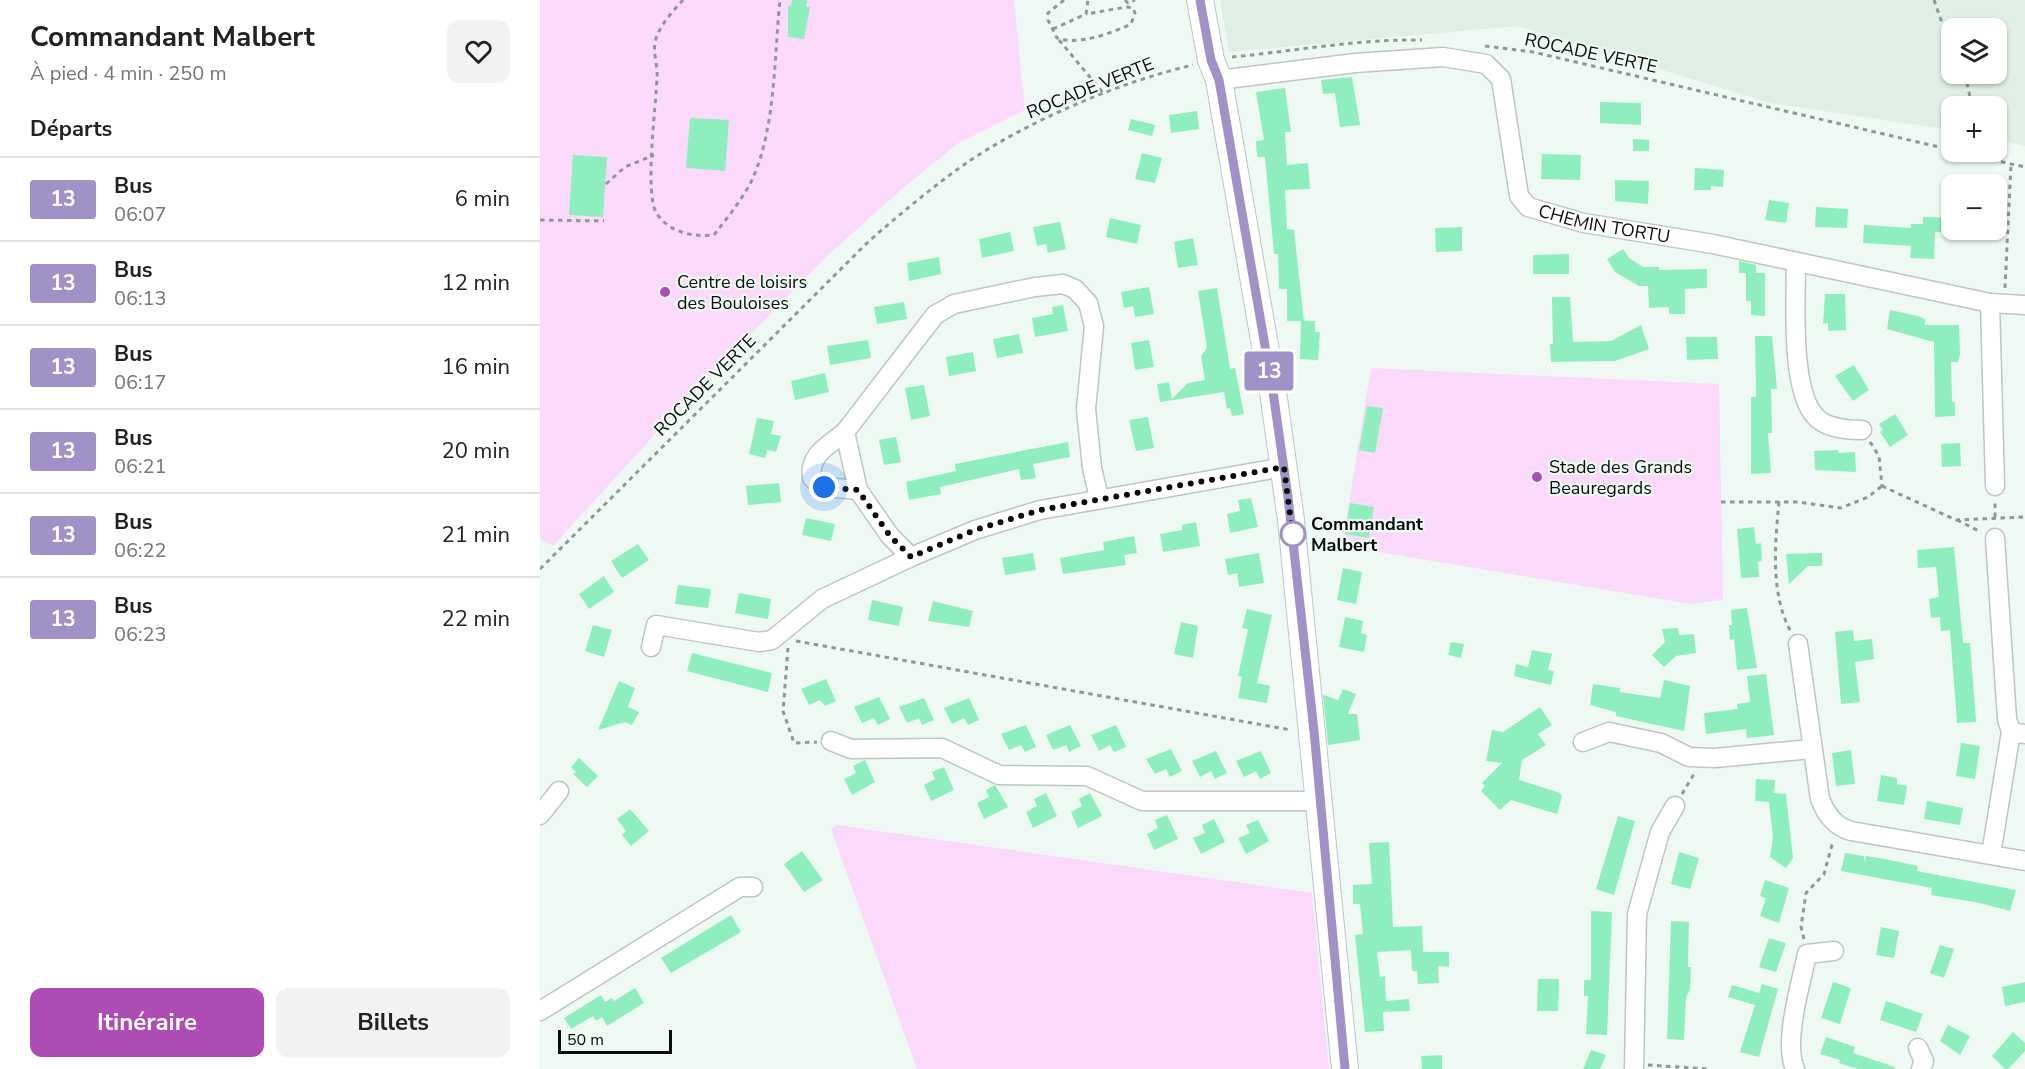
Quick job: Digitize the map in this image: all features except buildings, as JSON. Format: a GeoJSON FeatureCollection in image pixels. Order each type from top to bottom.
{"type":"FeatureCollection","features":[{"type":"Feature","properties":{"kind":"main road"},"geometry":{"type":"LineString","coordinates":[[1200,0],[1217,66],[1284,467],[1314,731],[1345,1069]]}},
{"type":"Feature","properties":{"kind":"main road"},"geometry":{"type":"LineString","coordinates":[[1213,0],[1217,66]]}},
{"type":"Feature","properties":{"kind":"street","name":"CHEMIN TORTU"},"geometry":{"type":"LineString","coordinates":[[1217,66],[1355,63],[1432,58],[1467,59],[1486,63],[1501,79],[1519,196],[1528,207],[1584,223],[1713,244],[1997,304],[2025,305]]}},
{"type":"Feature","properties":{"kind":"street"},"geometry":{"type":"LineString","coordinates":[[1796,263],[1800,388],[1815,417],[1844,430],[1862,430]]}},
{"type":"Feature","properties":{"kind":"street"},"geometry":{"type":"LineString","coordinates":[[858,490],[824,487],[812,478],[810,467],[817,454],[845,432],[935,315],[954,304],[1035,287],[1063,284],[1075,289],[1088,303],[1094,326],[1088,363],[1086,409],[1092,468],[1099,498]]}},
{"type":"Feature","properties":{"kind":"street"},"geometry":{"type":"LineString","coordinates":[[1995,486],[1997,304]]}},
{"type":"Feature","properties":{"kind":"street"},"geometry":{"type":"LineString","coordinates":[[845,432],[858,490],[890,536],[911,557]]}},
{"type":"Feature","properties":{"kind":"street"},"geometry":{"type":"LineString","coordinates":[[651,647],[656,625],[759,642],[772,640],[822,599],[975,530],[1040,510],[1284,467]]}},
{"type":"Feature","properties":{"kind":"street"},"geometry":{"type":"LineString","coordinates":[[1991,854],[2018,733],[2007,718],[1995,538]]}},
{"type":"Feature","properties":{"kind":"street"},"geometry":{"type":"LineString","coordinates":[[1798,644],[1811,749],[1820,799],[1824,810],[1837,824],[1851,831],[2025,861]]}},
{"type":"Feature","properties":{"kind":"street"},"geometry":{"type":"LineString","coordinates":[[1583,742],[1609,732],[1661,743],[1689,757],[1703,758],[1811,749]]}},
{"type":"Feature","properties":{"kind":"street"},"geometry":{"type":"LineString","coordinates":[[831,741],[851,749],[942,748],[999,775],[1087,776],[1142,801],[1320,801]]}},
{"type":"Feature","properties":{"kind":"street"},"geometry":{"type":"LineString","coordinates":[[540,815],[559,791]]}},
{"type":"Feature","properties":{"kind":"street"},"geometry":{"type":"LineString","coordinates":[[1634,1066],[1637,914],[1660,832],[1675,806]]}},
{"type":"Feature","properties":{"kind":"street"},"geometry":{"type":"LineString","coordinates":[[540,1011],[740,887],[753,887]]}},
{"type":"Feature","properties":{"kind":"street"},"geometry":{"type":"LineString","coordinates":[[1795,1069],[1791,1060],[1794,1014],[1807,954],[1834,951]]}},
{"type":"Feature","properties":{"kind":"street"},"geometry":{"type":"LineString","coordinates":[[1918,1047],[1924,1061],[1922,1069]]}},
{"type":"Feature","properties":{"kind":"path"},"geometry":{"type":"LineString","coordinates":[[683,0],[668,17],[655,42],[657,76],[650,192],[657,214],[680,233],[698,237],[714,235],[751,182],[762,149],[780,0]]}},
{"type":"Feature","properties":{"kind":"path"},"geometry":{"type":"LineString","coordinates":[[1064,0],[1048,13],[1053,29],[1057,38],[1104,94]]}},
{"type":"Feature","properties":{"kind":"path"},"geometry":{"type":"LineString","coordinates":[[1086,14],[1088,0]]}},
{"type":"Feature","properties":{"kind":"path"},"geometry":{"type":"LineString","coordinates":[[1057,38],[1065,41],[1116,31],[1135,20],[1134,1],[1125,0]]}},
{"type":"Feature","properties":{"kind":"path"},"geometry":{"type":"LineString","coordinates":[[1934,0],[1941,20]]}},
{"type":"Feature","properties":{"kind":"path"},"geometry":{"type":"LineString","coordinates":[[1053,29],[1086,14],[1118,8],[1133,8]]}},
{"type":"Feature","properties":{"kind":"path","name":"ROCADE VERTE"},"geometry":{"type":"LineString","coordinates":[[540,569],[869,240],[964,165],[1029,127],[1104,94],[1180,68],[1217,66],[1308,46],[1390,40],[1433,41]]}},
{"type":"Feature","properties":{"kind":"path","name":"ROCADE VERTE"},"geometry":{"type":"LineString","coordinates":[[1477,44],[1533,52],[1941,147]]}},
{"type":"Feature","properties":{"kind":"path"},"geometry":{"type":"LineString","coordinates":[[606,184],[625,167],[654,155]]}},
{"type":"Feature","properties":{"kind":"path"},"geometry":{"type":"LineString","coordinates":[[2004,162],[2025,167]]}},
{"type":"Feature","properties":{"kind":"path"},"geometry":{"type":"LineString","coordinates":[[1997,304],[2011,164]]}},
{"type":"Feature","properties":{"kind":"path"},"geometry":{"type":"LineString","coordinates":[[540,220],[604,221]]}},
{"type":"Feature","properties":{"kind":"path"},"geometry":{"type":"LineString","coordinates":[[1862,430],[1879,456],[1881,486]]}},
{"type":"Feature","properties":{"kind":"path"},"geometry":{"type":"LineString","coordinates":[[1720,502],[1779,502],[1841,508],[1868,497],[1881,486]]}},
{"type":"Feature","properties":{"kind":"path"},"geometry":{"type":"LineString","coordinates":[[1881,486],[1995,538],[1995,486]]}},
{"type":"Feature","properties":{"kind":"path"},"geometry":{"type":"LineString","coordinates":[[1779,502],[1777,593],[1783,616],[1798,644]]}},
{"type":"Feature","properties":{"kind":"path"},"geometry":{"type":"LineString","coordinates":[[1956,520],[2025,517]]}},
{"type":"Feature","properties":{"kind":"path"},"geometry":{"type":"LineString","coordinates":[[831,741],[794,743],[783,711],[788,639],[1294,731],[1314,731]]}},
{"type":"Feature","properties":{"kind":"path"},"geometry":{"type":"LineString","coordinates":[[1675,806],[1703,758]]}},
{"type":"Feature","properties":{"kind":"path"},"geometry":{"type":"LineString","coordinates":[[1807,954],[1801,927],[1806,893],[1824,874],[1837,824]]}},
{"type":"Feature","properties":{"kind":"path"},"geometry":{"type":"LineString","coordinates":[[1634,1066],[1709,1069]]}},
{"type":"Feature","properties":{"kind":"shaded area","name":"Centre de loisirs des Bouloises"},"geometry":{"type":"Polygon","coordinates":[[[540,0],[1014,0],[1025,110],[957,144],[903,188],[828,255],[690,396],[553,546],[540,539],[540,0]]]}},
{"type":"Feature","properties":{"kind":"shaded area"},"geometry":{"type":"Polygon","coordinates":[[[1220,0],[2025,0],[2025,146],[2007,142],[2007,96],[1941,96],[1941,129],[1770,103],[1518,26],[1229,52],[1220,0]]]}},
{"type":"Feature","properties":{"kind":"shaded area","name":"Stade des Grands Beauregards"},"geometry":{"type":"Polygon","coordinates":[[[1371,368],[1719,384],[1723,600],[1691,604],[1342,546],[1371,368]]]}},
{"type":"Feature","properties":{"kind":"shaded area"},"geometry":{"type":"Polygon","coordinates":[[[836,825],[1312,893],[1329,1069],[917,1069],[831,829],[836,825]]]}},
{"type":"Feature","properties":{"kind":"bus line","name":"13"},"geometry":{"type":"LineString","coordinates":[[1200,0],[1211,60],[1219,80],[1284,467],[1314,731],[1345,1069]]}},
{"type":"Feature","properties":{"kind":"place","name":"Centre de loisirs des Bouloises"},"geometry":{"type":"Point","coordinates":[665,292]}},
{"type":"Feature","properties":{"kind":"place","name":"Stade des Grands Beauregards"},"geometry":{"type":"Point","coordinates":[1537,477]}},
{"type":"Feature","properties":{"kind":"place","name":"Commandant Malbert"},"geometry":{"type":"Point","coordinates":[1293,534]}},
{"type":"Feature","properties":{"kind":"route"},"geometry":{"type":"LineString","coordinates":[[824,487],[858,490],[890,536],[911,557],[975,530],[1040,510],[1284,467],[1293,538],[1293,534]]}}]}
